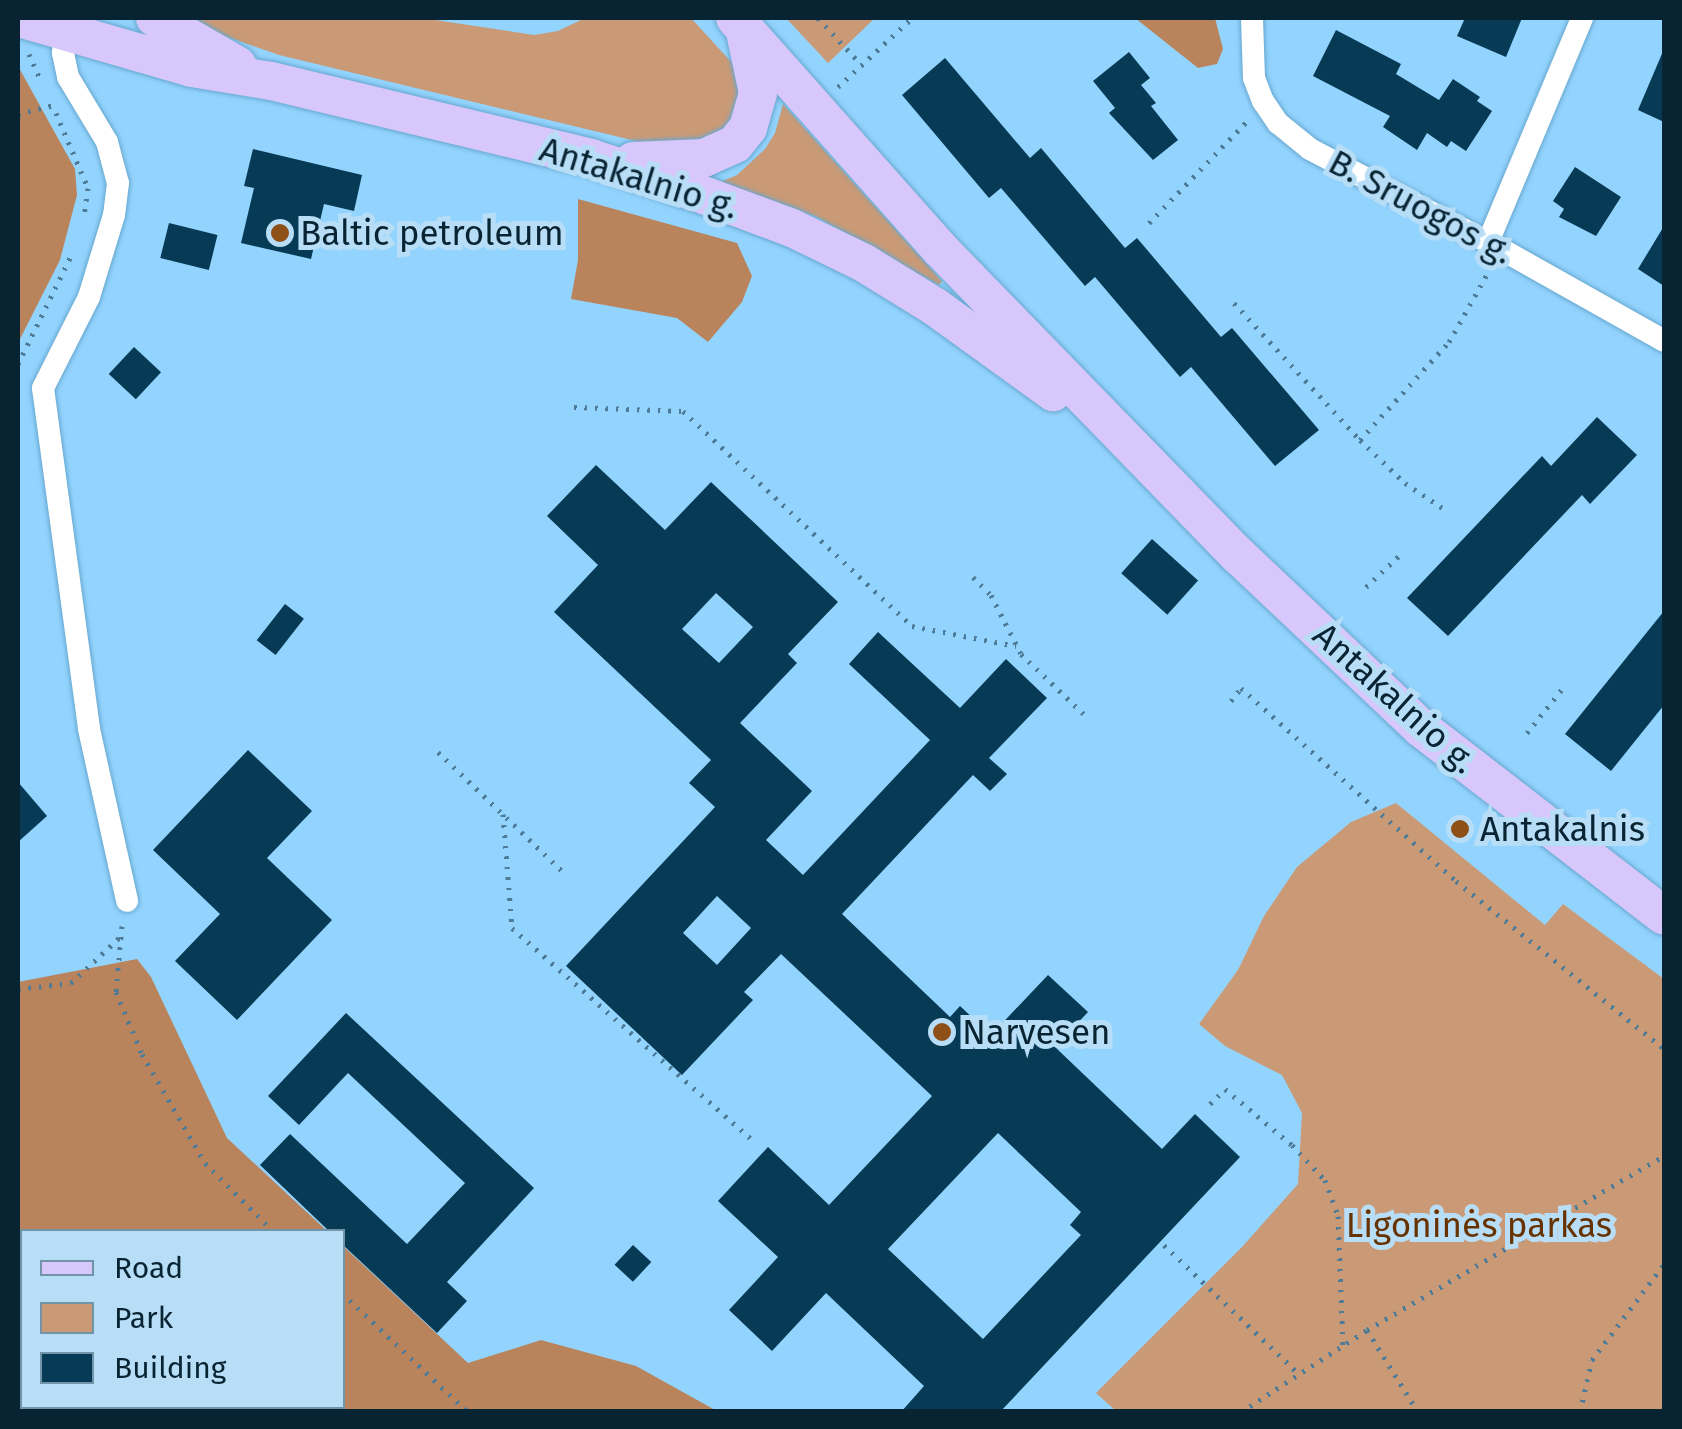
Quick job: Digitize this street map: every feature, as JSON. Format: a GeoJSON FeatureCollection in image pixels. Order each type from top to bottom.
{"type":"FeatureCollection","features":[{"type":"Feature","properties":{"kind":"main road"},"geometry":{"type":"LineString","coordinates":[[155,18],[201,47],[271,82]]}},
{"type":"Feature","properties":{"kind":"main road"},"geometry":{"type":"LineString","coordinates":[[591,158],[684,161],[704,158],[735,144],[748,128],[758,93],[740,22]]}},
{"type":"Feature","properties":{"kind":"main road","name":"Antakalnio g."},"geometry":{"type":"LineString","coordinates":[[740,22],[941,250],[1185,503],[1421,728],[1664,916]]}},
{"type":"Feature","properties":{"kind":"main road","name":"Antakalnio g."},"geometry":{"type":"LineString","coordinates":[[21,30],[66,33],[192,68],[271,82],[591,158],[792,228],[864,263],[934,306],[1082,414],[1185,503]]}},
{"type":"Feature","properties":{"kind":"street","name":"B. Sruogos g."},"geometry":{"type":"LineString","coordinates":[[1252,18],[1254,78],[1278,123],[1310,149],[1495,245],[1664,342]]}},
{"type":"Feature","properties":{"kind":"street"},"geometry":{"type":"LineString","coordinates":[[1495,245],[1582,18]]}},
{"type":"Feature","properties":{"kind":"street"},"geometry":{"type":"LineString","coordinates":[[66,33],[63,52],[68,77],[107,142],[118,183],[114,216],[89,297],[44,388],[90,729],[127,901]]}},
{"type":"Feature","properties":{"kind":"path"},"geometry":{"type":"LineString","coordinates":[[818,18],[861,64]]}},
{"type":"Feature","properties":{"kind":"path"},"geometry":{"type":"LineString","coordinates":[[838,86],[912,18]]}},
{"type":"Feature","properties":{"kind":"path"},"geometry":{"type":"LineString","coordinates":[[21,30],[88,188],[84,218]]}},
{"type":"Feature","properties":{"kind":"path"},"geometry":{"type":"LineString","coordinates":[[18,114],[53,105]]}},
{"type":"Feature","properties":{"kind":"path"},"geometry":{"type":"LineString","coordinates":[[1149,223],[1248,120]]}},
{"type":"Feature","properties":{"kind":"path"},"geometry":{"type":"LineString","coordinates":[[1360,440],[1449,342],[1495,245]]}},
{"type":"Feature","properties":{"kind":"path"},"geometry":{"type":"LineString","coordinates":[[18,364],[74,249]]}},
{"type":"Feature","properties":{"kind":"path"},"geometry":{"type":"LineString","coordinates":[[1234,303],[1360,440],[1405,484],[1444,509]]}},
{"type":"Feature","properties":{"kind":"path"},"geometry":{"type":"LineString","coordinates":[[574,407],[682,410],[912,626],[1016,646]]}},
{"type":"Feature","properties":{"kind":"path"},"geometry":{"type":"LineString","coordinates":[[1366,587],[1402,553]]}},
{"type":"Feature","properties":{"kind":"path"},"geometry":{"type":"LineString","coordinates":[[973,576],[991,595],[1016,646],[1087,717]]}},
{"type":"Feature","properties":{"kind":"path"},"geometry":{"type":"LineString","coordinates":[[1527,733],[1566,684]]}},
{"type":"Feature","properties":{"kind":"path"},"geometry":{"type":"LineString","coordinates":[[1231,701],[1241,688],[1456,881],[1664,1049]]}},
{"type":"Feature","properties":{"kind":"path"},"geometry":{"type":"LineString","coordinates":[[438,752],[564,873]]}},
{"type":"Feature","properties":{"kind":"path"},"geometry":{"type":"LineString","coordinates":[[503,814],[512,928],[756,1143]]}},
{"type":"Feature","properties":{"kind":"path"},"geometry":{"type":"LineString","coordinates":[[127,901],[116,992],[142,1054],[205,1163],[271,1229]]}},
{"type":"Feature","properties":{"kind":"path"},"geometry":{"type":"LineString","coordinates":[[18,990],[70,982],[120,937]]}},
{"type":"Feature","properties":{"kind":"path"},"geometry":{"type":"LineString","coordinates":[[1210,1104],[1226,1089],[1292,1145],[1326,1180],[1338,1216],[1343,1348]]}},
{"type":"Feature","properties":{"kind":"path"},"geometry":{"type":"LineString","coordinates":[[1241,1412],[1367,1330],[1664,1156]]}},
{"type":"Feature","properties":{"kind":"path"},"geometry":{"type":"LineString","coordinates":[[1164,1245],[1300,1375]]}},
{"type":"Feature","properties":{"kind":"path"},"geometry":{"type":"LineString","coordinates":[[1580,1412],[1592,1360],[1664,1264]]}},
{"type":"Feature","properties":{"kind":"path"},"geometry":{"type":"LineString","coordinates":[[345,1296],[468,1412]]}},
{"type":"Feature","properties":{"kind":"path"},"geometry":{"type":"LineString","coordinates":[[1367,1330],[1418,1412]]}},
{"type":"Feature","properties":{"kind":"green space"},"geometry":{"type":"Polygon","coordinates":[[[192,18],[422,18],[534,35],[558,31],[585,18],[691,18],[735,66],[740,97],[730,125],[707,140],[640,142],[279,55],[225,36],[192,18]]]}},
{"type":"Feature","properties":{"kind":"green space"},"geometry":{"type":"Polygon","coordinates":[[[786,18],[875,18],[828,63],[786,18]]]}},
{"type":"Feature","properties":{"kind":"green space"},"geometry":{"type":"Polygon","coordinates":[[[783,104],[942,281],[939,285],[815,216],[718,183],[737,175],[765,149],[775,133],[783,104]]]}},
{"type":"Feature","properties":{"kind":"green space","name":"Ligoninės parkas"},"geometry":{"type":"Polygon","coordinates":[[[1396,803],[1545,925],[1563,904],[1664,979],[1664,1411],[1116,1411],[1096,1393],[1242,1247],[1298,1184],[1302,1113],[1282,1075],[1225,1046],[1199,1024],[1238,970],[1264,916],[1297,867],[1351,822],[1396,803]]]}},
{"type":"Feature","properties":{"kind":"shaded area"},"geometry":{"type":"Polygon","coordinates":[[[1135,18],[1215,18],[1223,49],[1217,64],[1198,68],[1135,18]]]}},
{"type":"Feature","properties":{"kind":"shaded area"},"geometry":{"type":"Polygon","coordinates":[[[18,66],[75,169],[77,195],[60,260],[18,343],[18,66]]]}},
{"type":"Feature","properties":{"kind":"shaded area"},"geometry":{"type":"Polygon","coordinates":[[[578,199],[737,243],[752,276],[742,302],[708,342],[677,318],[571,299],[578,260],[578,199]]]}},
{"type":"Feature","properties":{"kind":"shaded area"},"geometry":{"type":"Polygon","coordinates":[[[137,959],[151,977],[227,1138],[325,1229],[20,1229],[20,1409],[345,1409],[345,1248],[468,1363],[541,1340],[636,1366],[717,1411],[18,1411],[18,982],[137,959]]]}},
{"type":"Feature","properties":{"kind":"building"},"geometry":{"type":"Polygon","coordinates":[[[1465,18],[1522,18],[1506,57],[1457,36],[1465,18]]]}},
{"type":"Feature","properties":{"kind":"building"},"geometry":{"type":"Polygon","coordinates":[[[1336,30],[1401,64],[1396,74],[1439,100],[1453,79],[1480,97],[1477,101],[1492,111],[1466,151],[1451,141],[1447,147],[1427,133],[1417,150],[1383,127],[1390,116],[1313,76],[1336,30]]]}},
{"type":"Feature","properties":{"kind":"building"},"geometry":{"type":"Polygon","coordinates":[[[1664,49],[1664,122],[1638,110],[1664,49]]]}},
{"type":"Feature","properties":{"kind":"building"},"geometry":{"type":"Polygon","coordinates":[[[1129,52],[1150,78],[1141,85],[1156,103],[1151,106],[1178,140],[1153,160],[1109,113],[1115,108],[1093,81],[1129,52]]]}},
{"type":"Feature","properties":{"kind":"building"},"geometry":{"type":"Polygon","coordinates":[[[945,58],[1030,158],[1041,148],[1125,248],[1137,238],[1221,337],[1232,328],[1319,430],[1275,466],[1191,367],[1180,377],[1095,277],[1085,286],[1001,188],[989,198],[902,95],[945,58]]]}},
{"type":"Feature","properties":{"kind":"building"},"geometry":{"type":"Polygon","coordinates":[[[253,149],[362,175],[354,211],[324,204],[311,259],[241,243],[254,188],[244,186],[253,149]]]}},
{"type":"Feature","properties":{"kind":"building"},"geometry":{"type":"Polygon","coordinates":[[[1575,167],[1621,197],[1596,236],[1559,217],[1564,209],[1553,201],[1575,167]]]}},
{"type":"Feature","properties":{"kind":"building"},"geometry":{"type":"Polygon","coordinates":[[[169,223],[218,235],[209,270],[160,258],[169,223]]]}},
{"type":"Feature","properties":{"kind":"building"},"geometry":{"type":"Polygon","coordinates":[[[1664,226],[1664,286],[1638,269],[1664,226]]]}},
{"type":"Feature","properties":{"kind":"building"},"geometry":{"type":"Polygon","coordinates":[[[134,347],[161,372],[136,399],[109,374],[134,347]]]}},
{"type":"Feature","properties":{"kind":"building"},"geometry":{"type":"Polygon","coordinates":[[[1597,417],[1637,455],[1590,504],[1582,495],[1448,636],[1407,598],[1542,456],[1551,466],[1597,417]]]}},
{"type":"Feature","properties":{"kind":"building"},"geometry":{"type":"Polygon","coordinates":[[[596,465],[665,530],[711,482],[838,602],[788,654],[797,663],[740,723],[812,791],[766,840],[803,875],[930,740],[849,664],[878,632],[960,708],[1006,659],[1047,698],[989,758],[1007,774],[990,791],[973,775],[842,914],[950,1017],[960,1006],[991,1035],[1048,975],[1088,1012],[1055,1047],[1162,1149],[1195,1114],[1240,1157],[1000,1412],[901,1412],[924,1386],[826,1293],[772,1351],[729,1310],[778,1257],[718,1201],[768,1147],[829,1205],[932,1096],[781,954],[744,992],[753,1000],[682,1075],[566,966],[715,807],[689,783],[711,760],[554,612],[598,565],[547,516],[596,465]],[[716,593],[682,629],[719,663],[753,627],[716,593]],[[717,896],[683,933],[717,965],[751,928],[717,896]],[[998,1133],[888,1249],[983,1339],[1081,1235],[1070,1225],[1081,1212],[998,1133]]]}},
{"type":"Feature","properties":{"kind":"building"},"geometry":{"type":"Polygon","coordinates":[[[1152,539],[1198,580],[1167,615],[1121,573],[1152,539]]]}},
{"type":"Feature","properties":{"kind":"building"},"geometry":{"type":"Polygon","coordinates":[[[285,604],[304,619],[276,655],[257,640],[285,604]]]}},
{"type":"Feature","properties":{"kind":"building"},"geometry":{"type":"Polygon","coordinates":[[[1664,611],[1664,705],[1611,771],[1565,734],[1664,611]]]}},
{"type":"Feature","properties":{"kind":"building"},"geometry":{"type":"Polygon","coordinates":[[[248,750],[312,811],[267,858],[332,920],[237,1020],[175,961],[220,914],[153,850],[248,750]]]}},
{"type":"Feature","properties":{"kind":"building"},"geometry":{"type":"Polygon","coordinates":[[[18,782],[47,816],[18,842],[18,782]]]}},
{"type":"Feature","properties":{"kind":"building"},"geometry":{"type":"Polygon","coordinates":[[[346,1013],[534,1188],[447,1282],[467,1301],[437,1333],[345,1247],[345,1229],[327,1229],[260,1165],[290,1134],[407,1244],[465,1183],[348,1073],[299,1125],[268,1096],[346,1013]]]}},
{"type":"Feature","properties":{"kind":"building"},"geometry":{"type":"Polygon","coordinates":[[[633,1245],[651,1262],[633,1282],[615,1265],[633,1245]]]}},
{"type":"Feature","properties":{"kind":"place","name":"Baltic petroleum"},"geometry":{"type":"Point","coordinates":[280,233]}},
{"type":"Feature","properties":{"kind":"place","name":"Antakalnis"},"geometry":{"type":"Point","coordinates":[1460,829]}},
{"type":"Feature","properties":{"kind":"place","name":"Narvesen"},"geometry":{"type":"Point","coordinates":[942,1032]}}]}
